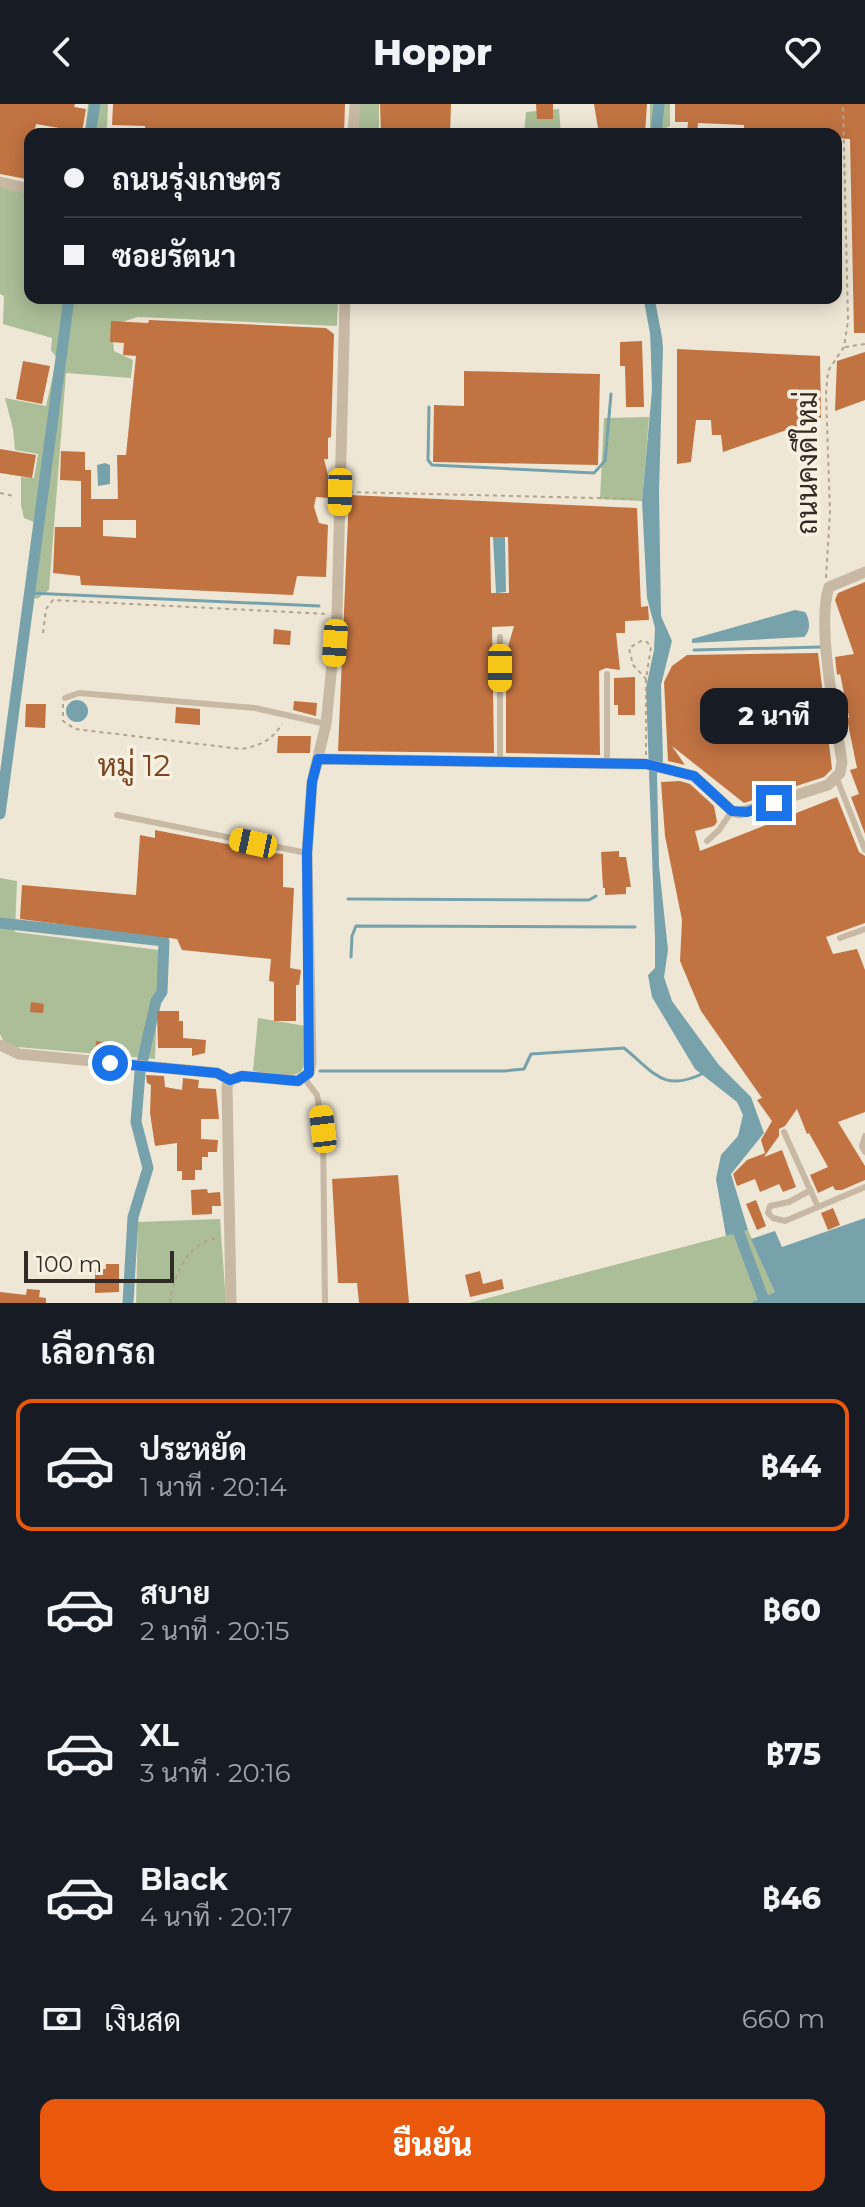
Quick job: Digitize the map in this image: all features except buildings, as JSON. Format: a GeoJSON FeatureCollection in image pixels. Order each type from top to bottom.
{"type":"FeatureCollection","features":[{"type":"Feature","properties":{"kind":"street"},"geometry":{"type":"LineString","coordinates":[[353,128],[355,104]]}},
{"type":"Feature","properties":{"kind":"street"},"geometry":{"type":"LineString","coordinates":[[0,182],[24,188]]}},
{"type":"Feature","properties":{"kind":"street"},"geometry":{"type":"LineString","coordinates":[[0,1045],[19,1054],[217,1073],[230,1080],[242,1076],[289,1082],[304,1078],[309,1073],[307,853],[312,782],[326,724],[337,615],[345,304]]}},
{"type":"Feature","properties":{"kind":"street"},"geometry":{"type":"LineString","coordinates":[[318,759],[645,764],[694,776],[732,811],[747,812],[828,785],[837,779],[842,762],[828,665],[824,600],[829,587],[865,572]]}},
{"type":"Feature","properties":{"kind":"street"},"geometry":{"type":"LineString","coordinates":[[230,1080],[227,1096],[231,1303]]}},
{"type":"Feature","properties":{"kind":"lane"},"geometry":{"type":"LineString","coordinates":[[500,637],[500,762]]}},
{"type":"Feature","properties":{"kind":"lane"},"geometry":{"type":"LineString","coordinates":[[607,674],[607,763]]}},
{"type":"Feature","properties":{"kind":"lane"},"geometry":{"type":"LineString","coordinates":[[65,698],[79,693],[255,708],[326,724]]}},
{"type":"Feature","properties":{"kind":"lane"},"geometry":{"type":"LineString","coordinates":[[837,779],[865,850]]}},
{"type":"Feature","properties":{"kind":"lane"},"geometry":{"type":"LineString","coordinates":[[707,841],[732,811]]}},
{"type":"Feature","properties":{"kind":"lane"},"geometry":{"type":"LineString","coordinates":[[117,815],[307,853]]}},
{"type":"Feature","properties":{"kind":"lane"},"geometry":{"type":"LineString","coordinates":[[840,938],[865,929]]}},
{"type":"Feature","properties":{"kind":"lane"},"geometry":{"type":"LineString","coordinates":[[304,1078],[317,1095],[323,1129],[325,1303]]}},
{"type":"Feature","properties":{"kind":"lane"},"geometry":{"type":"LineString","coordinates":[[784,1132],[818,1207]]}},
{"type":"Feature","properties":{"kind":"lane"},"geometry":{"type":"LineString","coordinates":[[865,1136],[862,1146],[865,1152]]}},
{"type":"Feature","properties":{"kind":"lane"},"geometry":{"type":"LineString","coordinates":[[811,1190],[789,1202],[770,1206],[768,1213],[785,1221],[865,1187]]}},
{"type":"Feature","properties":{"kind":"path","name":"ถนนคงดีใหม่"},"geometry":{"type":"LineString","coordinates":[[829,587],[826,574],[830,512],[826,394],[830,364],[844,347],[848,321],[843,104]]}},
{"type":"Feature","properties":{"kind":"path"},"geometry":{"type":"LineString","coordinates":[[844,347],[865,344]]}},
{"type":"Feature","properties":{"kind":"path"},"geometry":{"type":"LineString","coordinates":[[340,492],[636,499]]}},
{"type":"Feature","properties":{"kind":"path"},"geometry":{"type":"LineString","coordinates":[[0,493],[14,496]]}},
{"type":"Feature","properties":{"kind":"path"},"geometry":{"type":"LineString","coordinates":[[43,633],[46,609],[53,600],[337,615]]}},
{"type":"Feature","properties":{"kind":"path"},"geometry":{"type":"LineString","coordinates":[[645,764],[646,679],[651,647],[641,641],[629,648],[633,665],[646,679]]}},
{"type":"Feature","properties":{"kind":"path"},"geometry":{"type":"LineString","coordinates":[[65,698],[63,721],[75,729],[241,749],[256,747],[275,735],[286,715]]}},
{"type":"Feature","properties":{"kind":"path"},"geometry":{"type":"LineString","coordinates":[[170,1303],[173,1281],[189,1253],[207,1239],[228,1237]]}},
{"type":"Feature","properties":{"kind":"green space"},"geometry":{"type":"Polygon","coordinates":[[[88,104],[108,104],[106,128],[86,128],[88,104]]]}},
{"type":"Feature","properties":{"kind":"green space"},"geometry":{"type":"Polygon","coordinates":[[[356,104],[379,104],[379,128],[355,128],[356,104]]]}},
{"type":"Feature","properties":{"kind":"green space"},"geometry":{"type":"Polygon","coordinates":[[[650,104],[670,104],[670,126],[650,128],[650,104]]]}},
{"type":"Feature","properties":{"kind":"green space"},"geometry":{"type":"Polygon","coordinates":[[[559,109],[561,128],[525,128],[526,112],[559,109]]]}},
{"type":"Feature","properties":{"kind":"green space"},"geometry":{"type":"Polygon","coordinates":[[[0,187],[24,193],[24,304],[338,304],[337,326],[138,317],[112,325],[114,351],[133,360],[131,378],[66,373],[49,590],[37,599],[26,593],[34,522],[24,518],[21,477],[34,478],[38,454],[15,450],[5,398],[46,406],[57,358],[51,350],[52,338],[3,324],[4,296],[0,294],[0,187]]]}},
{"type":"Feature","properties":{"kind":"green space"},"geometry":{"type":"Polygon","coordinates":[[[649,417],[642,501],[600,499],[604,418],[649,417]]]}},
{"type":"Feature","properties":{"kind":"green space"},"geometry":{"type":"Polygon","coordinates":[[[0,878],[17,881],[15,932],[159,950],[155,1059],[6,1046],[0,1034],[0,878]]]}},
{"type":"Feature","properties":{"kind":"green space"},"geometry":{"type":"Polygon","coordinates":[[[258,1018],[306,1026],[304,1067],[300,1072],[284,1075],[253,1071],[258,1018]]]}},
{"type":"Feature","properties":{"kind":"green space"},"geometry":{"type":"Polygon","coordinates":[[[220,1219],[226,1303],[136,1303],[138,1222],[220,1219]]]}},
{"type":"Feature","properties":{"kind":"green space"},"geometry":{"type":"Polygon","coordinates":[[[748,1230],[775,1292],[750,1303],[469,1303],[748,1230]]]}},
{"type":"Feature","properties":{"kind":"water"},"geometry":{"type":"Polygon","coordinates":[[[660,327],[663,347],[659,492],[661,616],[672,641],[661,685],[663,761],[657,774],[659,866],[668,950],[664,977],[672,1001],[719,1065],[751,1097],[764,1133],[731,1174],[748,1230],[726,1236],[716,1179],[721,1155],[738,1136],[743,1115],[737,1102],[695,1069],[652,997],[648,975],[655,968],[655,938],[646,688],[655,628],[647,598],[642,501],[652,390],[650,328],[660,327]]]}},
{"type":"Feature","properties":{"kind":"water"},"geometry":{"type":"Polygon","coordinates":[[[97,465],[110,465],[110,484],[98,486],[97,465]]]}},
{"type":"Feature","properties":{"kind":"water"},"geometry":{"type":"Polygon","coordinates":[[[493,537],[505,537],[506,592],[496,593],[493,537]]]}},
{"type":"Feature","properties":{"kind":"water"},"geometry":{"type":"Polygon","coordinates":[[[795,610],[805,612],[808,618],[809,628],[804,637],[692,643],[692,639],[795,610]]]}},
{"type":"Feature","properties":{"kind":"water"},"geometry":{"type":"Polygon","coordinates":[[[77,700],[85,703],[88,711],[85,719],[77,722],[69,719],[66,711],[69,703],[77,700]]]}},
{"type":"Feature","properties":{"kind":"water"},"geometry":{"type":"Polygon","coordinates":[[[865,1218],[865,1303],[750,1303],[775,1292],[751,1239],[775,1231],[782,1247],[865,1218]]]}},
{"type":"Feature","properties":{"kind":"waterway"},"geometry":{"type":"LineString","coordinates":[[91,128],[95,104]]}},
{"type":"Feature","properties":{"kind":"waterway"},"geometry":{"type":"LineString","coordinates":[[657,128],[659,104]]}},
{"type":"Feature","properties":{"kind":"waterway"},"geometry":{"type":"LineString","coordinates":[[0,814],[68,304]]}},
{"type":"Feature","properties":{"kind":"waterway"},"geometry":{"type":"LineString","coordinates":[[650,304],[657,341]]}},
{"type":"Feature","properties":{"kind":"waterway"},"geometry":{"type":"LineString","coordinates":[[429,407],[428,460],[432,465],[594,473],[605,461],[611,394]]}},
{"type":"Feature","properties":{"kind":"waterway"},"geometry":{"type":"LineString","coordinates":[[30,593],[319,606]]}},
{"type":"Feature","properties":{"kind":"waterway"},"geometry":{"type":"LineString","coordinates":[[694,650],[821,647]]}},
{"type":"Feature","properties":{"kind":"waterway"},"geometry":{"type":"LineString","coordinates":[[348,899],[589,900],[596,896]]}},
{"type":"Feature","properties":{"kind":"waterway"},"geometry":{"type":"LineString","coordinates":[[0,923],[164,941],[162,992],[156,1001],[140,1072],[136,1122],[148,1168],[133,1217],[128,1303]]}},
{"type":"Feature","properties":{"kind":"waterway"},"geometry":{"type":"LineString","coordinates":[[351,957],[356,926],[635,927]]}},
{"type":"Feature","properties":{"kind":"waterway"},"geometry":{"type":"LineString","coordinates":[[320,1071],[504,1071],[524,1069],[531,1054],[624,1048],[652,1072],[669,1080],[690,1079],[704,1073]]}},
{"type":"Feature","properties":{"kind":"waterway"},"geometry":{"type":"LineString","coordinates":[[734,1220],[765,1303]]}},
{"type":"Feature","properties":{"kind":"district","name":"หมู่ 12"},"geometry":{"type":"Point","coordinates":[134,765]}},
{"type":"Feature","properties":{"kind":"route"},"geometry":{"type":"LineString","coordinates":[[110,1063],[217,1073],[230,1080],[242,1076],[289,1082],[298,1081],[309,1073],[307,853],[312,782],[318,759],[646,764],[694,776],[732,811],[747,812],[774,803]]}}]}
